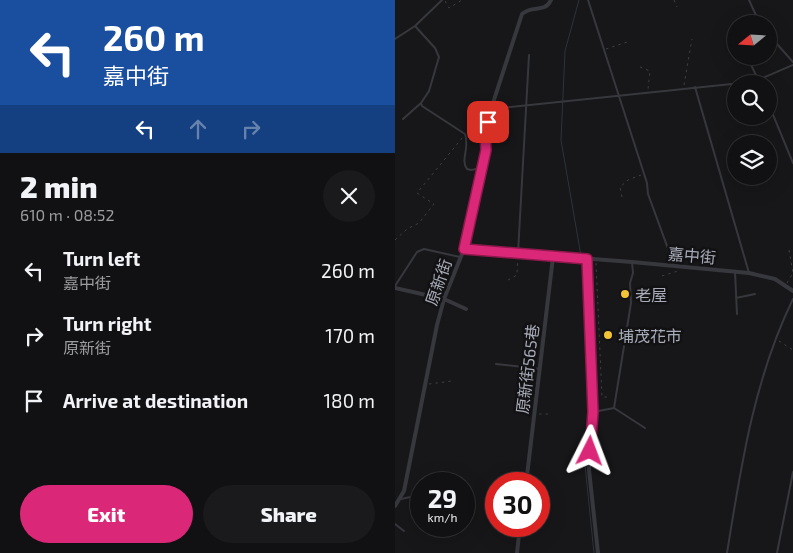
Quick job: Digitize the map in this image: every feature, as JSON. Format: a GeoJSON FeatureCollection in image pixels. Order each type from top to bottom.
{"type":"FeatureCollection","features":[{"type":"Feature","properties":{"kind":"street","name":"原新街"},"geometry":{"type":"LineString","coordinates":[[395,506],[401,499],[404,491],[437,325],[464,249],[483,167],[486,150],[485,134],[491,109],[522,14],[529,8],[544,8],[551,0]]}},
{"type":"Feature","properties":{"kind":"street","name":"嘉中街"},"geometry":{"type":"LineString","coordinates":[[464,249],[735,271],[775,279],[793,291]]}},
{"type":"Feature","properties":{"kind":"street","name":"原新街565巷"},"geometry":{"type":"LineString","coordinates":[[527,472],[553,257]]}},
{"type":"Feature","properties":{"kind":"street"},"geometry":{"type":"LineString","coordinates":[[583,259],[593,412],[589,470],[598,553]]}},
{"type":"Feature","properties":{"kind":"street"},"geometry":{"type":"LineString","coordinates":[[395,287],[445,299],[466,309]]}},
{"type":"Feature","properties":{"kind":"street"},"geometry":{"type":"LineString","coordinates":[[517,553],[519,537]]}},
{"type":"Feature","properties":{"kind":"lane"},"geometry":{"type":"LineString","coordinates":[[395,39],[415,26],[443,0]]}},
{"type":"Feature","properties":{"kind":"lane"},"geometry":{"type":"LineString","coordinates":[[588,0],[620,96],[649,194],[674,265]]}},
{"type":"Feature","properties":{"kind":"lane"},"geometry":{"type":"LineString","coordinates":[[749,0],[756,15]]}},
{"type":"Feature","properties":{"kind":"lane"},"geometry":{"type":"LineString","coordinates":[[403,119],[421,103],[429,91],[439,57],[435,48],[415,26]]}},
{"type":"Feature","properties":{"kind":"lane"},"geometry":{"type":"LineString","coordinates":[[772,75],[793,63],[777,44]]}},
{"type":"Feature","properties":{"kind":"lane"},"geometry":{"type":"LineString","coordinates":[[518,254],[529,55]]}},
{"type":"Feature","properties":{"kind":"lane"},"geometry":{"type":"LineString","coordinates":[[491,109],[727,84]]}},
{"type":"Feature","properties":{"kind":"lane"},"geometry":{"type":"LineString","coordinates":[[695,87],[749,273]]}},
{"type":"Feature","properties":{"kind":"lane"},"geometry":{"type":"LineString","coordinates":[[421,103],[425,109],[465,134],[468,146],[464,160],[467,169],[483,167]]}},
{"type":"Feature","properties":{"kind":"lane"},"geometry":{"type":"LineString","coordinates":[[777,124],[793,163]]}},
{"type":"Feature","properties":{"kind":"lane"},"geometry":{"type":"LineString","coordinates":[[395,287],[417,252],[424,249],[460,257]]}},
{"type":"Feature","properties":{"kind":"lane"},"geometry":{"type":"LineString","coordinates":[[614,408],[631,303],[632,262]]}},
{"type":"Feature","properties":{"kind":"lane"},"geometry":{"type":"LineString","coordinates":[[735,271],[737,314]]}},
{"type":"Feature","properties":{"kind":"lane"},"geometry":{"type":"LineString","coordinates":[[736,298],[755,294]]}},
{"type":"Feature","properties":{"kind":"lane"},"geometry":{"type":"LineString","coordinates":[[727,553],[744,448],[776,338],[793,299]]}},
{"type":"Feature","properties":{"kind":"lane"},"geometry":{"type":"LineString","coordinates":[[496,364],[540,369]]}},
{"type":"Feature","properties":{"kind":"lane"},"geometry":{"type":"LineString","coordinates":[[593,412],[614,408],[645,428]]}},
{"type":"Feature","properties":{"kind":"lane"},"geometry":{"type":"LineString","coordinates":[[777,553],[793,472]]}},
{"type":"Feature","properties":{"kind":"lane"},"geometry":{"type":"LineString","coordinates":[[401,499],[410,497]]}},
{"type":"Feature","properties":{"kind":"lane"},"geometry":{"type":"LineString","coordinates":[[395,524],[404,531]]}},
{"type":"Feature","properties":{"kind":"path"},"geometry":{"type":"LineString","coordinates":[[443,0],[449,8],[462,0]]}},
{"type":"Feature","properties":{"kind":"path"},"geometry":{"type":"LineString","coordinates":[[674,0],[677,7]]}},
{"type":"Feature","properties":{"kind":"path"},"geometry":{"type":"LineString","coordinates":[[683,88],[692,39]]}},
{"type":"Feature","properties":{"kind":"path"},"geometry":{"type":"LineString","coordinates":[[605,49],[629,41]]}},
{"type":"Feature","properties":{"kind":"path"},"geometry":{"type":"LineString","coordinates":[[640,67],[650,71],[648,92]]}},
{"type":"Feature","properties":{"kind":"path"},"geometry":{"type":"LineString","coordinates":[[395,240],[407,229],[419,223],[434,204],[417,193],[465,134]]}},
{"type":"Feature","properties":{"kind":"path"},"geometry":{"type":"LineString","coordinates":[[622,197],[621,187],[628,180],[644,174]]}},
{"type":"Feature","properties":{"kind":"path"},"geometry":{"type":"LineString","coordinates":[[786,285],[793,273],[789,250]]}},
{"type":"Feature","properties":{"kind":"path"},"geometry":{"type":"LineString","coordinates":[[508,280],[517,275],[518,254]]}},
{"type":"Feature","properties":{"kind":"path"},"geometry":{"type":"LineString","coordinates":[[596,260],[602,397],[607,397]]}},
{"type":"Feature","properties":{"kind":"path"},"geometry":{"type":"LineString","coordinates":[[662,276],[684,270]]}},
{"type":"Feature","properties":{"kind":"path"},"geometry":{"type":"LineString","coordinates":[[776,338],[793,350]]}},
{"type":"Feature","properties":{"kind":"path"},"geometry":{"type":"LineString","coordinates":[[425,386],[436,382],[452,381]]}},
{"type":"Feature","properties":{"kind":"path"},"geometry":{"type":"LineString","coordinates":[[534,414],[551,414]]}},
{"type":"Feature","properties":{"kind":"waterway"},"geometry":{"type":"LineString","coordinates":[[579,0],[565,51],[561,140],[581,256]]}},
{"type":"Feature","properties":{"kind":"waterway"},"geometry":{"type":"LineString","coordinates":[[582,260],[589,407],[585,465],[594,553]]}},
{"type":"Feature","properties":{"kind":"place","name":"老屋"},"geometry":{"type":"Point","coordinates":[625,294]}},
{"type":"Feature","properties":{"kind":"place","name":"埔茂花市"},"geometry":{"type":"Point","coordinates":[608,335]}},
{"type":"Feature","properties":{"kind":"route"},"geometry":{"type":"LineString","coordinates":[[488,122],[485,134],[486,150],[483,167],[464,249],[587,259],[593,412],[590,451]]}}]}
